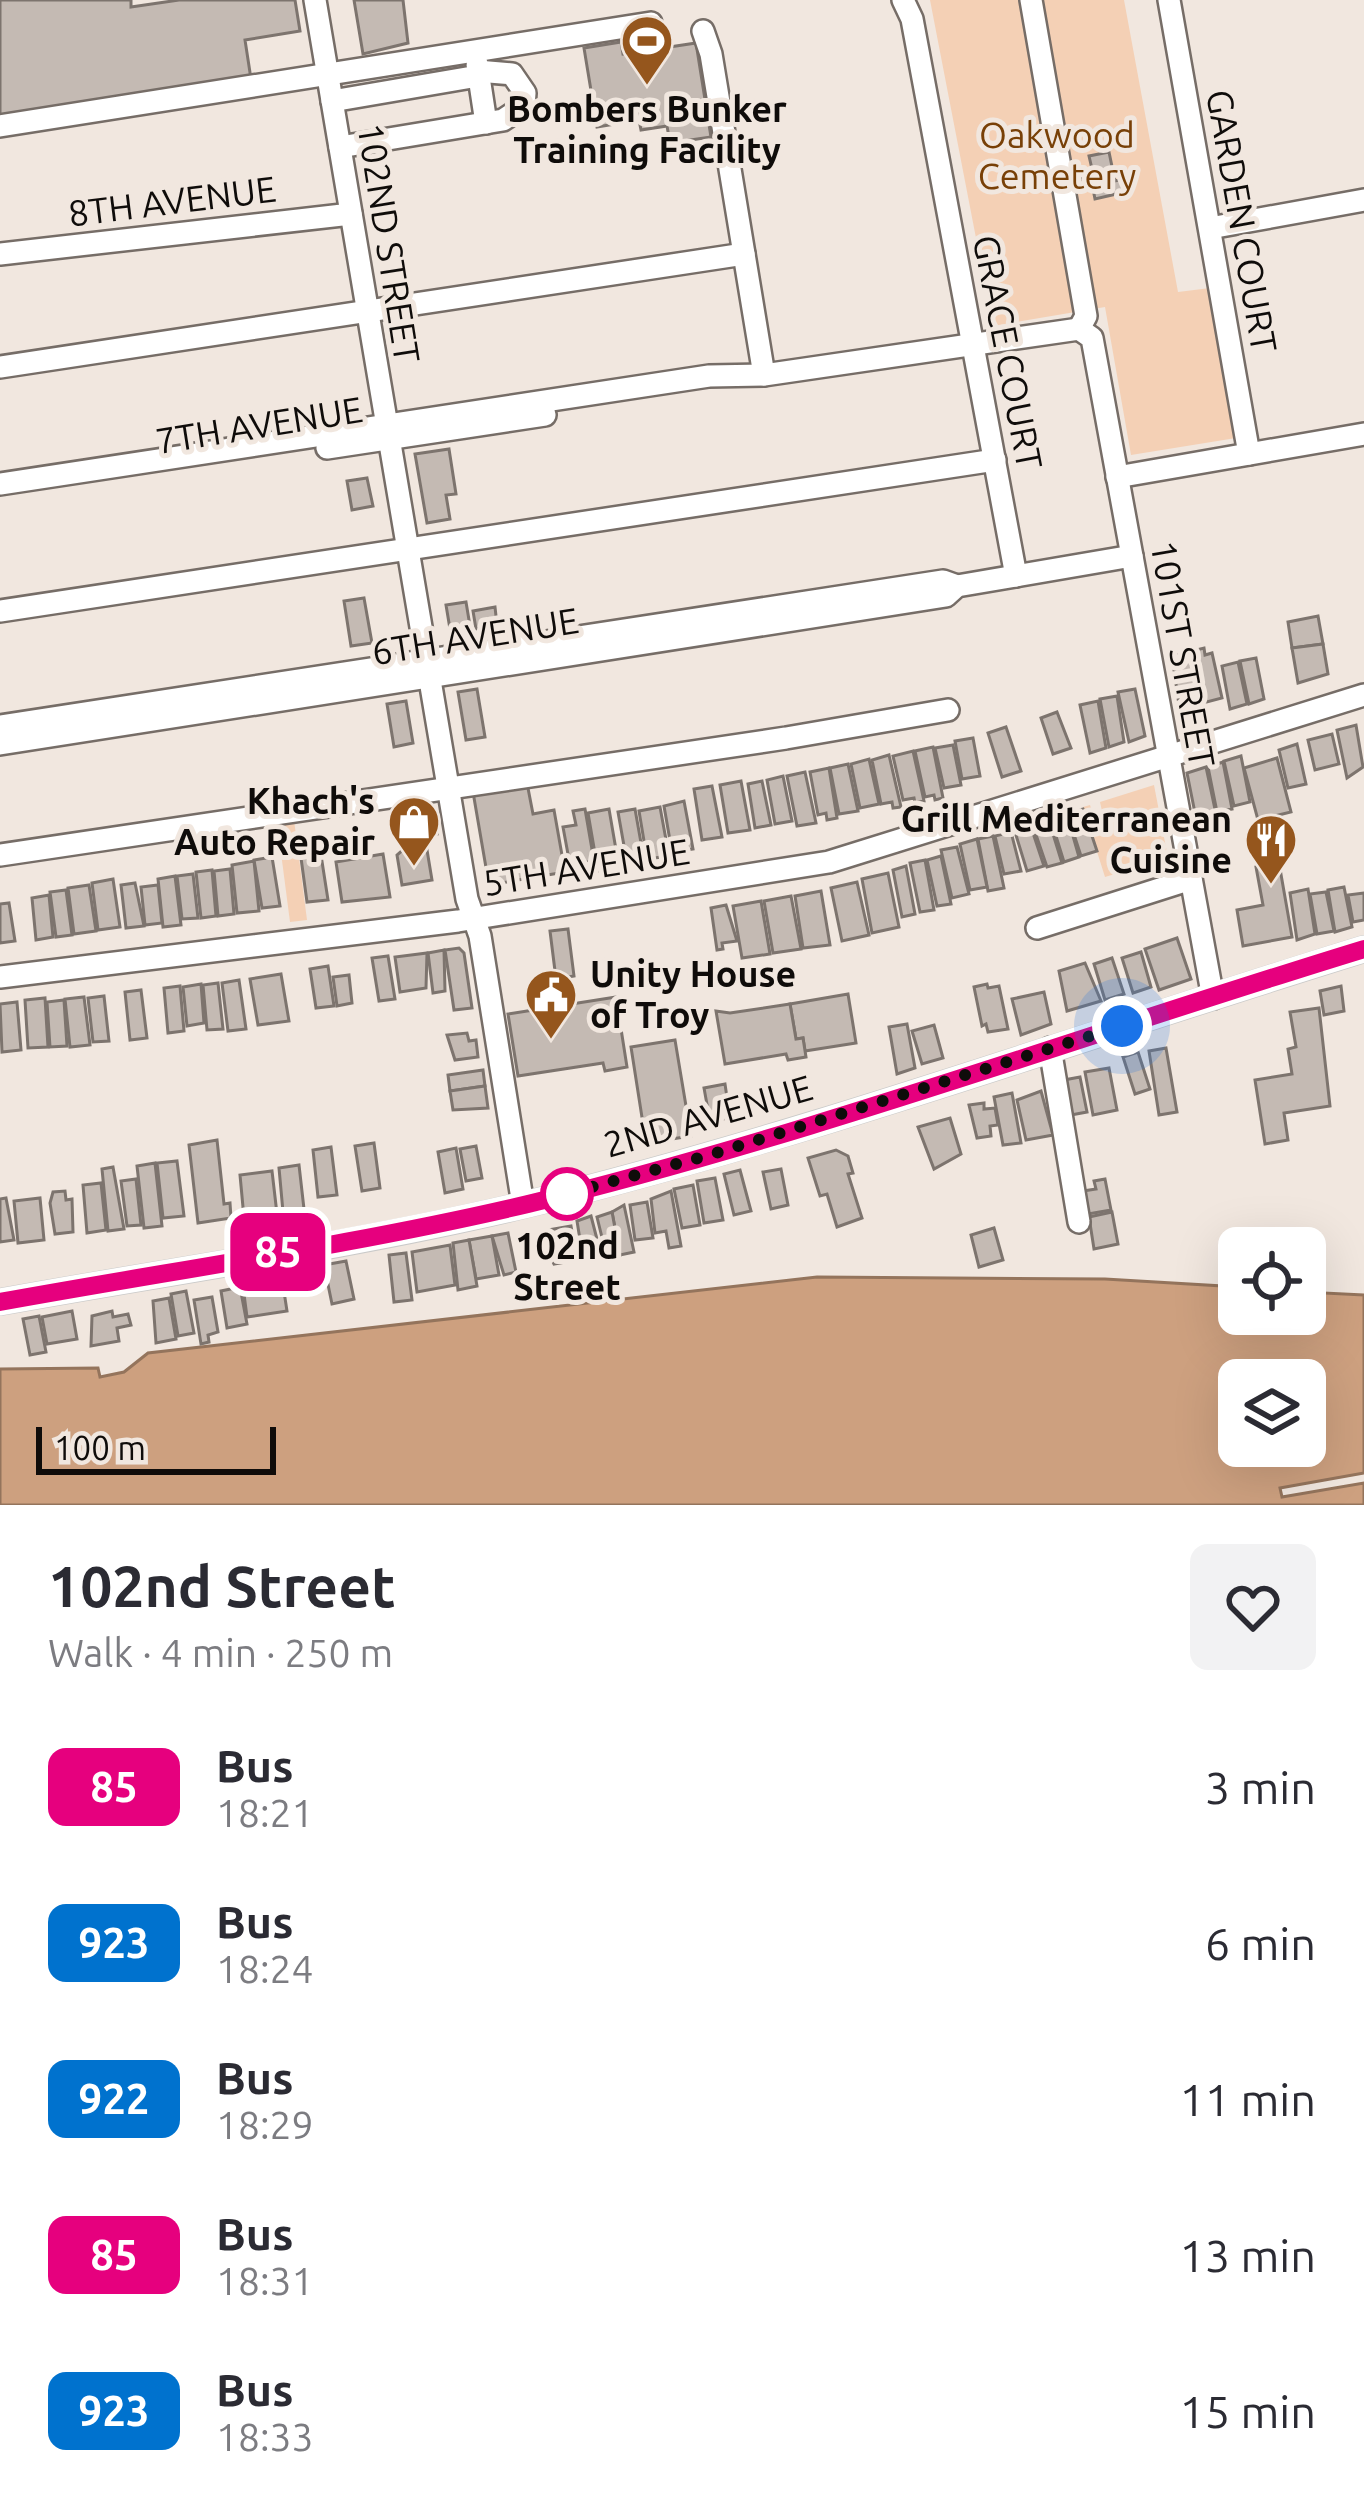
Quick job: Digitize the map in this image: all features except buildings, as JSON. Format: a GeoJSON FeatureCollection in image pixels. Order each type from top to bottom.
{"type":"FeatureCollection","features":[{"type":"Feature","properties":{"kind":"main road","name":"2ND AVENUE"},"geometry":{"type":"LineString","coordinates":[[0,1302],[523,1205],[713,1154],[1364,949]]}},
{"type":"Feature","properties":{"kind":"street","name":"102ND STREET"},"geometry":{"type":"LineString","coordinates":[[315,0],[426,670],[523,1205]]}},
{"type":"Feature","properties":{"kind":"street","name":"GRACE COURT"},"geometry":{"type":"LineString","coordinates":[[904,0],[912,19],[1016,576]]}},
{"type":"Feature","properties":{"kind":"street"},"geometry":{"type":"LineString","coordinates":[[1030,0],[1086,316],[1079,329]]}},
{"type":"Feature","properties":{"kind":"street","name":"GARDEN COURT"},"geometry":{"type":"LineString","coordinates":[[1169,0],[1250,454]]}},
{"type":"Feature","properties":{"kind":"street"},"geometry":{"type":"LineString","coordinates":[[332,101],[651,23]]}},
{"type":"Feature","properties":{"kind":"street"},"geometry":{"type":"LineString","coordinates":[[703,31],[711,54],[764,374]]}},
{"type":"Feature","properties":{"kind":"street"},"geometry":{"type":"LineString","coordinates":[[477,66],[486,123]]}},
{"type":"Feature","properties":{"kind":"street"},"geometry":{"type":"LineString","coordinates":[[0,126],[327,75],[477,66],[512,74],[525,93],[524,106],[515,116],[340,148]]}},
{"type":"Feature","properties":{"kind":"street"},"geometry":{"type":"LineString","coordinates":[[1210,228],[1364,200]]}},
{"type":"Feature","properties":{"kind":"street","name":"8TH AVENUE"},"geometry":{"type":"LineString","coordinates":[[0,254],[164,236],[179,230],[352,214]]}},
{"type":"Feature","properties":{"kind":"street"},"geometry":{"type":"LineString","coordinates":[[0,367],[744,254]]}},
{"type":"Feature","properties":{"kind":"street","name":"7TH AVENUE"},"geometry":{"type":"LineString","coordinates":[[0,498],[387,431],[712,389],[739,378],[1079,329]]}},
{"type":"Feature","properties":{"kind":"street","name":"101ST STREET"},"geometry":{"type":"LineString","coordinates":[[1079,329],[1092,338],[1213,998]]}},
{"type":"Feature","properties":{"kind":"street"},"geometry":{"type":"LineString","coordinates":[[1117,477],[1364,434]]}},
{"type":"Feature","properties":{"kind":"street","name":"7TH AVENUE"},"geometry":{"type":"LineString","coordinates":[[0,484],[214,459]]}},
{"type":"Feature","properties":{"kind":"street"},"geometry":{"type":"LineString","coordinates":[[0,611],[995,460]]}},
{"type":"Feature","properties":{"kind":"street","name":"6TH AVENUE"},"geometry":{"type":"LineString","coordinates":[[0,744],[184,708],[943,581],[957,586],[1132,556]]}},
{"type":"Feature","properties":{"kind":"street"},"geometry":{"type":"LineString","coordinates":[[1168,756],[1364,695]]}},
{"type":"Feature","properties":{"kind":"street","name":"6TH AVENUE"},"geometry":{"type":"LineString","coordinates":[[0,727],[184,708]]}},
{"type":"Feature","properties":{"kind":"street"},"geometry":{"type":"LineString","coordinates":[[0,855],[948,710]]}},
{"type":"Feature","properties":{"kind":"street","name":"5TH AVENUE"},"geometry":{"type":"LineString","coordinates":[[0,976],[474,919],[829,862],[1168,756]]}},
{"type":"Feature","properties":{"kind":"street"},"geometry":{"type":"LineString","coordinates":[[1037,928],[1191,879]]}},
{"type":"Feature","properties":{"kind":"street"},"geometry":{"type":"LineString","coordinates":[[1050,1048],[1079,1222]]}},
{"type":"Feature","properties":{"kind":"green space","name":"Oakwood Cemetery"},"geometry":{"type":"Polygon","coordinates":[[[930,0],[1124,0],[1178,292],[1210,288],[1236,438],[1131,455],[1105,307],[993,326],[930,0]]]}},
{"type":"Feature","properties":{"kind":"green space"},"geometry":{"type":"Polygon","coordinates":[[[1154,785],[1168,858],[1105,877],[1083,807],[1090,805],[1093,814],[1102,811],[1100,802],[1154,785]]]}},
{"type":"Feature","properties":{"kind":"green space"},"geometry":{"type":"Polygon","coordinates":[[[294,820],[307,920],[290,922],[277,822],[294,820]]]}},
{"type":"Feature","properties":{"kind":"shaded area"},"geometry":{"type":"Polygon","coordinates":[[[817,1277],[1105,1279],[1218,1286],[1218,1335],[1326,1335],[1326,1293],[1364,1295],[1364,1473],[1280,1488],[1282,1497],[1364,1483],[1364,1505],[0,1505],[0,1369],[98,1368],[100,1377],[124,1372],[148,1353],[817,1277]]]}},
{"type":"Feature","properties":{"kind":"bus line","name":"85"},"geometry":{"type":"LineString","coordinates":[[0,1302],[523,1205],[945,1084],[1364,949]]}},
{"type":"Feature","properties":{"kind":"place","name":"Bombers Bunker Training Facility"},"geometry":{"type":"Point","coordinates":[647,87]}},
{"type":"Feature","properties":{"kind":"place","name":"Khach's Auto Repair"},"geometry":{"type":"Point","coordinates":[414,868]}},
{"type":"Feature","properties":{"kind":"place","name":"Grill Mediterranean Cuisine"},"geometry":{"type":"Point","coordinates":[1271,886]}},
{"type":"Feature","properties":{"kind":"place","name":"Unity House of Troy"},"geometry":{"type":"Point","coordinates":[551,1041]}},
{"type":"Feature","properties":{"kind":"place","name":"102nd Street"},"geometry":{"type":"Point","coordinates":[567,1194]}},
{"type":"Feature","properties":{"kind":"route"},"geometry":{"type":"LineString","coordinates":[[567,1194],[559,1196],[945,1084],[1122,1026]]}}]}
